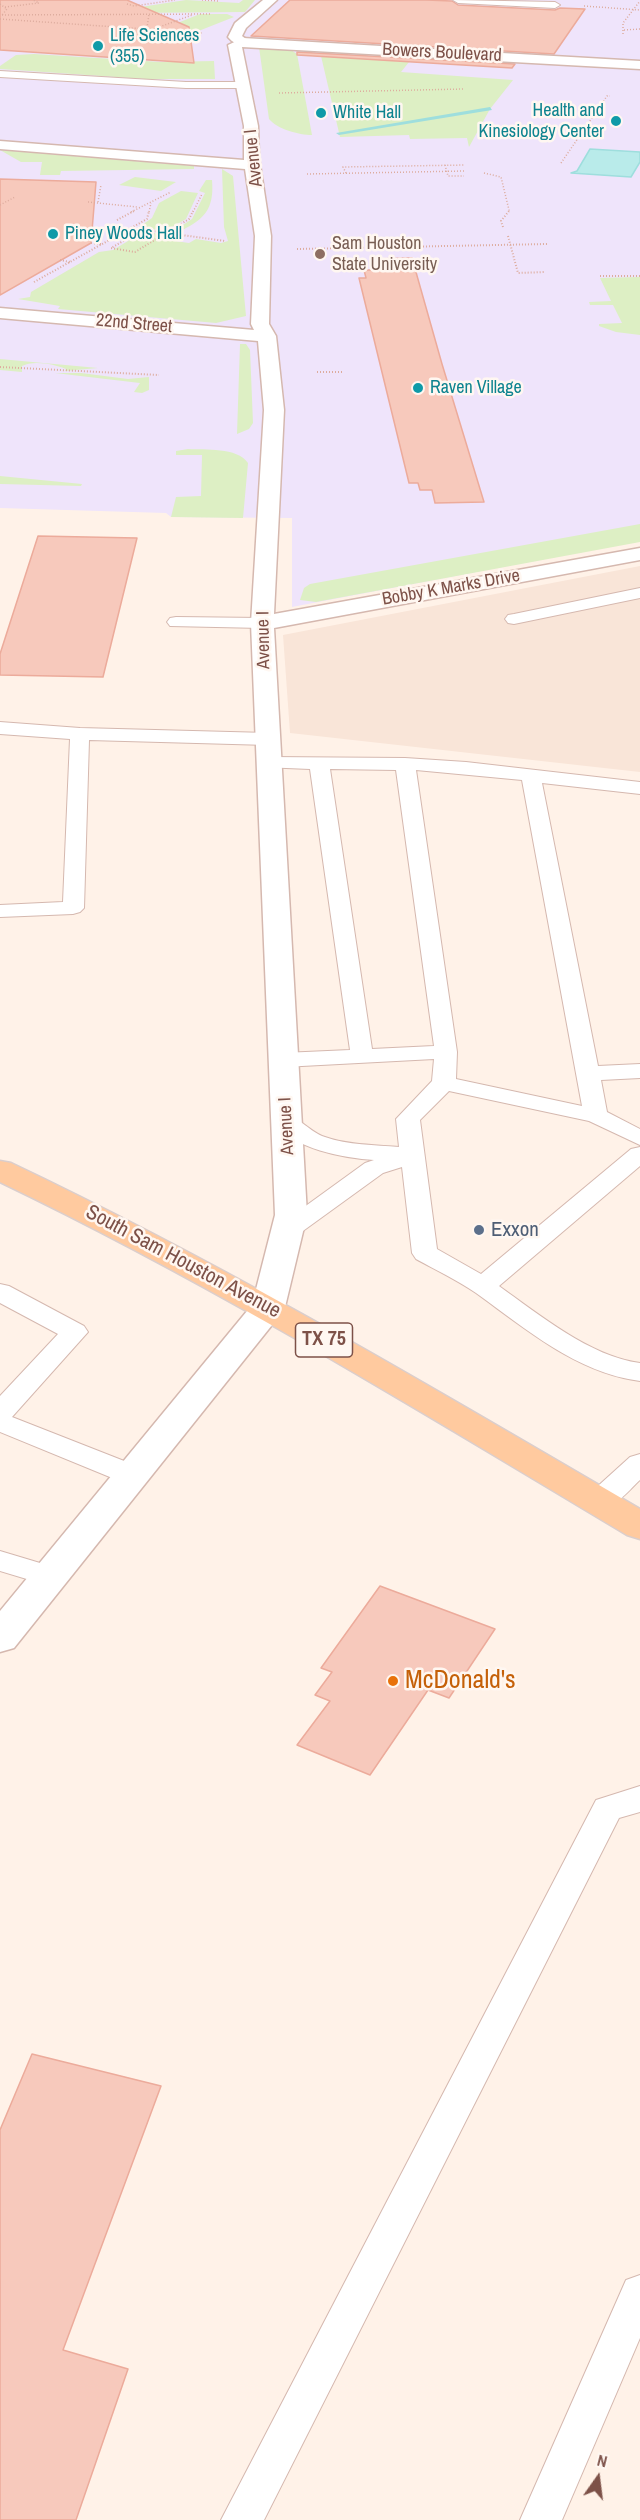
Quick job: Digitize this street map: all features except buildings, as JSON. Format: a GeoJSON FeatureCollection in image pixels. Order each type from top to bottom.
{"type":"FeatureCollection","features":[{"type":"Feature","properties":{"kind":"main road","name":"South Sam Houston Avenue"},"geometry":{"type":"LineString","coordinates":[[0,1170],[78,1206],[268,1307],[640,1526]]}},
{"type":"Feature","properties":{"kind":"street","name":"Avenue I"},"geometry":{"type":"LineString","coordinates":[[243,42],[235,37],[240,26],[271,0]]}},
{"type":"Feature","properties":{"kind":"street","name":"Avenue I"},"geometry":{"type":"LineString","coordinates":[[243,42],[235,45],[251,126],[253,165],[263,236],[260,324],[267,336],[274,410],[262,623],[291,1215],[268,1307]]}},
{"type":"Feature","properties":{"kind":"street","name":"Bowers Boulevard"},"geometry":{"type":"LineString","coordinates":[[243,42],[640,65]]}},
{"type":"Feature","properties":{"kind":"street"},"geometry":{"type":"LineString","coordinates":[[0,145],[253,165]]}},
{"type":"Feature","properties":{"kind":"street","name":"22nd Street"},"geometry":{"type":"LineString","coordinates":[[0,313],[267,336]]}},
{"type":"Feature","properties":{"kind":"street","name":"Bobby K Marks Drive"},"geometry":{"type":"LineString","coordinates":[[262,623],[640,554]]}},
{"type":"Feature","properties":{"kind":"street"},"geometry":{"type":"LineString","coordinates":[[0,1638],[268,1307]]}},
{"type":"Feature","properties":{"kind":"lane"},"geometry":{"type":"LineString","coordinates":[[458,0],[555,5]]}},
{"type":"Feature","properties":{"kind":"lane"},"geometry":{"type":"LineString","coordinates":[[0,74],[186,85],[244,86]]}},
{"type":"Feature","properties":{"kind":"lane"},"geometry":{"type":"LineString","coordinates":[[514,619],[640,593]]}},
{"type":"Feature","properties":{"kind":"lane"},"geometry":{"type":"LineString","coordinates":[[176,622],[262,623]]}},
{"type":"Feature","properties":{"kind":"lane"},"geometry":{"type":"LineString","coordinates":[[0,728],[269,751],[319,764],[405,764],[640,788]]}},
{"type":"Feature","properties":{"kind":"lane"},"geometry":{"type":"LineString","coordinates":[[0,911],[73,908],[80,734]]}},
{"type":"Feature","properties":{"kind":"lane"},"geometry":{"type":"LineString","coordinates":[[319,764],[362,1056]]}},
{"type":"Feature","properties":{"kind":"lane"},"geometry":{"type":"LineString","coordinates":[[405,764],[446,1052],[444,1083],[408,1119],[425,1253],[483,1286],[518,1312],[577,1348],[605,1363],[640,1372]]}},
{"type":"Feature","properties":{"kind":"lane"},"geometry":{"type":"LineString","coordinates":[[531,776],[597,1116]]}},
{"type":"Feature","properties":{"kind":"lane"},"geometry":{"type":"LineString","coordinates":[[283,1060],[446,1052]]}},
{"type":"Feature","properties":{"kind":"lane"},"geometry":{"type":"LineString","coordinates":[[588,1074],[640,1071]]}},
{"type":"Feature","properties":{"kind":"lane"},"geometry":{"type":"LineString","coordinates":[[444,1083],[597,1116],[640,1138]]}},
{"type":"Feature","properties":{"kind":"lane"},"geometry":{"type":"LineString","coordinates":[[287,1123],[315,1142],[364,1152],[412,1155]]}},
{"type":"Feature","properties":{"kind":"lane"},"geometry":{"type":"LineString","coordinates":[[287,1230],[374,1168],[412,1155]]}},
{"type":"Feature","properties":{"kind":"lane"},"geometry":{"type":"LineString","coordinates":[[483,1286],[634,1166]]}},
{"type":"Feature","properties":{"kind":"lane"},"geometry":{"type":"LineString","coordinates":[[0,1292],[75,1332],[0,1413]]}},
{"type":"Feature","properties":{"kind":"lane"},"geometry":{"type":"LineString","coordinates":[[0,1422],[132,1475]]}},
{"type":"Feature","properties":{"kind":"lane"},"geometry":{"type":"LineString","coordinates":[[598,1502],[640,1464]]}},
{"type":"Feature","properties":{"kind":"lane"},"geometry":{"type":"LineString","coordinates":[[0,1561],[50,1576]]}},
{"type":"Feature","properties":{"kind":"lane"},"geometry":{"type":"LineString","coordinates":[[242,2520],[607,1809],[640,1799]]}},
{"type":"Feature","properties":{"kind":"lane"},"geometry":{"type":"LineString","coordinates":[[541,2520],[640,2293]]}},
{"type":"Feature","properties":{"kind":"path"},"geometry":{"type":"LineString","coordinates":[[5,8],[39,3],[33,0]]}},
{"type":"Feature","properties":{"kind":"path"},"geometry":{"type":"LineString","coordinates":[[127,4],[134,6],[175,0]]}},
{"type":"Feature","properties":{"kind":"path"},"geometry":{"type":"LineString","coordinates":[[623,37],[623,23],[640,1]]}},
{"type":"Feature","properties":{"kind":"path"},"geometry":{"type":"LineString","coordinates":[[1,2],[7,9],[2,15],[254,13]]}},
{"type":"Feature","properties":{"kind":"path"},"geometry":{"type":"LineString","coordinates":[[575,6],[640,10]]}},
{"type":"Feature","properties":{"kind":"path"},"geometry":{"type":"LineString","coordinates":[[0,19],[202,33],[254,13]]}},
{"type":"Feature","properties":{"kind":"path"},"geometry":{"type":"LineString","coordinates":[[147,28],[149,14]]}},
{"type":"Feature","properties":{"kind":"path"},"geometry":{"type":"LineString","coordinates":[[150,30],[196,14]]}},
{"type":"Feature","properties":{"kind":"path"},"geometry":{"type":"LineString","coordinates":[[51,22],[52,15]]}},
{"type":"Feature","properties":{"kind":"path"},"geometry":{"type":"LineString","coordinates":[[623,30],[640,28]]}},
{"type":"Feature","properties":{"kind":"path"},"geometry":{"type":"LineString","coordinates":[[274,93],[470,89]]}},
{"type":"Feature","properties":{"kind":"path"},"geometry":{"type":"LineString","coordinates":[[561,163],[607,96],[614,96]]}},
{"type":"Feature","properties":{"kind":"path"},"geometry":{"type":"LineString","coordinates":[[445,165],[448,176],[464,176]]}},
{"type":"Feature","properties":{"kind":"path"},"geometry":{"type":"LineString","coordinates":[[346,173],[343,167],[465,165]]}},
{"type":"Feature","properties":{"kind":"path"},"geometry":{"type":"LineString","coordinates":[[307,174],[464,171]]}},
{"type":"Feature","properties":{"kind":"path"},"geometry":{"type":"LineString","coordinates":[[484,174],[501,177],[509,210],[501,221],[503,227]]}},
{"type":"Feature","properties":{"kind":"path"},"geometry":{"type":"LineString","coordinates":[[117,220],[176,189]]}},
{"type":"Feature","properties":{"kind":"path"},"geometry":{"type":"LineString","coordinates":[[142,230],[111,248],[135,252],[189,219],[202,193],[194,192]]}},
{"type":"Feature","properties":{"kind":"path"},"geometry":{"type":"LineString","coordinates":[[0,205],[15,197]]}},
{"type":"Feature","properties":{"kind":"path"},"geometry":{"type":"LineString","coordinates":[[88,202],[138,207]]}},
{"type":"Feature","properties":{"kind":"path"},"geometry":{"type":"LineString","coordinates":[[33,283],[147,219],[151,203]]}},
{"type":"Feature","properties":{"kind":"path"},"geometry":{"type":"LineString","coordinates":[[117,227],[225,242]]}},
{"type":"Feature","properties":{"kind":"path"},"geometry":{"type":"LineString","coordinates":[[508,236],[518,273],[545,272]]}},
{"type":"Feature","properties":{"kind":"path"},"geometry":{"type":"LineString","coordinates":[[91,243],[102,244]]}},
{"type":"Feature","properties":{"kind":"path"},"geometry":{"type":"LineString","coordinates":[[296,249],[547,244]]}},
{"type":"Feature","properties":{"kind":"path"},"geometry":{"type":"LineString","coordinates":[[60,260],[70,262]]}},
{"type":"Feature","properties":{"kind":"path"},"geometry":{"type":"LineString","coordinates":[[600,276],[640,276]]}},
{"type":"Feature","properties":{"kind":"path"},"geometry":{"type":"LineString","coordinates":[[0,367],[58,372],[102,370],[159,375]]}},
{"type":"Feature","properties":{"kind":"path"},"geometry":{"type":"LineString","coordinates":[[317,372],[343,372]]}},
{"type":"Feature","properties":{"kind":"shaded area","name":"Sam Houston State University"},"geometry":{"type":"Polygon","coordinates":[[[0,0],[640,0],[640,541],[292,607],[292,518],[171,517],[166,513],[0,508],[0,0]]]}},
{"type":"Feature","properties":{"kind":"shaded area"},"geometry":{"type":"Polygon","coordinates":[[[640,566],[640,772],[290,733],[283,635],[640,566]]]}},
{"type":"Feature","properties":{"kind":"green space"},"geometry":{"type":"Polygon","coordinates":[[[186,0],[239,3],[243,0],[255,0],[245,12],[8,14],[134,8],[186,0]]]}},
{"type":"Feature","properties":{"kind":"green space"},"geometry":{"type":"Polygon","coordinates":[[[200,14],[227,14],[234,17],[196,32],[160,30],[200,14]]]}},
{"type":"Feature","properties":{"kind":"green space"},"geometry":{"type":"Polygon","coordinates":[[[259,47],[292,48],[291,50],[297,54],[312,135],[289,131],[277,126],[269,119],[259,47]]]}},
{"type":"Feature","properties":{"kind":"green space"},"geometry":{"type":"Polygon","coordinates":[[[34,54],[161,62],[214,61],[215,79],[145,79],[0,69],[0,66],[16,55],[34,54]]]}},
{"type":"Feature","properties":{"kind":"green space"},"geometry":{"type":"Polygon","coordinates":[[[321,56],[409,62],[401,72],[513,80],[490,109],[469,147],[467,138],[410,139],[409,135],[340,137],[321,56]]]}},
{"type":"Feature","properties":{"kind":"green space"},"geometry":{"type":"Polygon","coordinates":[[[0,150],[194,166],[194,169],[61,171],[60,175],[40,175],[42,162],[21,162],[0,150]]]}},
{"type":"Feature","properties":{"kind":"green space"},"geometry":{"type":"Polygon","coordinates":[[[222,169],[233,176],[246,316],[216,323],[58,309],[60,306],[18,299],[30,297],[31,292],[99,252],[113,250],[143,232],[160,234],[155,238],[189,243],[196,239],[221,243],[228,241],[224,227],[222,169]]]}},
{"type":"Feature","properties":{"kind":"green space"},"geometry":{"type":"Polygon","coordinates":[[[135,177],[176,182],[161,191],[119,185],[135,177]]]}},
{"type":"Feature","properties":{"kind":"green space"},"geometry":{"type":"Polygon","coordinates":[[[206,180],[212,180],[212,196],[208,209],[194,224],[179,232],[172,232],[192,219],[205,193],[199,191],[206,180]]]}},
{"type":"Feature","properties":{"kind":"green space"},"geometry":{"type":"Polygon","coordinates":[[[181,191],[198,193],[186,219],[165,231],[139,227],[152,218],[159,203],[181,191]]]}},
{"type":"Feature","properties":{"kind":"green space"},"geometry":{"type":"Polygon","coordinates":[[[640,277],[640,335],[616,332],[599,326],[599,324],[622,323],[613,305],[590,305],[589,302],[611,301],[600,278],[640,277]]]}},
{"type":"Feature","properties":{"kind":"green space"},"geometry":{"type":"Polygon","coordinates":[[[240,344],[246,344],[250,350],[253,423],[249,429],[237,434],[240,344]]]}},
{"type":"Feature","properties":{"kind":"green space"},"geometry":{"type":"Polygon","coordinates":[[[0,359],[44,363],[22,366],[22,372],[0,370],[0,359]]]}},
{"type":"Feature","properties":{"kind":"green space"},"geometry":{"type":"Polygon","coordinates":[[[44,363],[98,368],[65,371],[66,369],[44,363]]]}},
{"type":"Feature","properties":{"kind":"green space"},"geometry":{"type":"Polygon","coordinates":[[[55,373],[81,373],[128,379],[149,377],[149,390],[142,393],[134,392],[140,383],[55,373]]]}},
{"type":"Feature","properties":{"kind":"green space"},"geometry":{"type":"Polygon","coordinates":[[[188,449],[229,452],[243,458],[248,463],[243,518],[171,517],[176,497],[201,496],[202,455],[176,455],[176,451],[188,449]]]}},
{"type":"Feature","properties":{"kind":"green space"},"geometry":{"type":"Polygon","coordinates":[[[0,476],[82,484],[81,486],[0,484],[0,476]]]}},
{"type":"Feature","properties":{"kind":"green space"},"geometry":{"type":"Polygon","coordinates":[[[640,524],[640,542],[316,602],[300,600],[304,588],[310,584],[640,524]]]}},
{"type":"Feature","properties":{"kind":"water"},"geometry":{"type":"Polygon","coordinates":[[[590,149],[640,152],[640,162],[631,177],[571,173],[577,171],[590,149]]]}},
{"type":"Feature","properties":{"kind":"waterway"},"geometry":{"type":"LineString","coordinates":[[339,133],[490,109]]}},
{"type":"Feature","properties":{"kind":"place","name":"Life Sciences (355)"},"geometry":{"type":"Point","coordinates":[98,46]}},
{"type":"Feature","properties":{"kind":"place","name":"White Hall"},"geometry":{"type":"Point","coordinates":[321,113]}},
{"type":"Feature","properties":{"kind":"place","name":"Health and Kinesiology Center"},"geometry":{"type":"Point","coordinates":[616,121]}},
{"type":"Feature","properties":{"kind":"place","name":"Piney Woods Hall"},"geometry":{"type":"Point","coordinates":[53,234]}},
{"type":"Feature","properties":{"kind":"place","name":"Sam Houston State University"},"geometry":{"type":"Point","coordinates":[320,254]}},
{"type":"Feature","properties":{"kind":"place","name":"Raven Village"},"geometry":{"type":"Point","coordinates":[418,388]}},
{"type":"Feature","properties":{"kind":"place","name":"Exxon"},"geometry":{"type":"Point","coordinates":[479,1230]}},
{"type":"Feature","properties":{"kind":"place","name":"McDonald's"},"geometry":{"type":"Point","coordinates":[393,1681]}}]}
